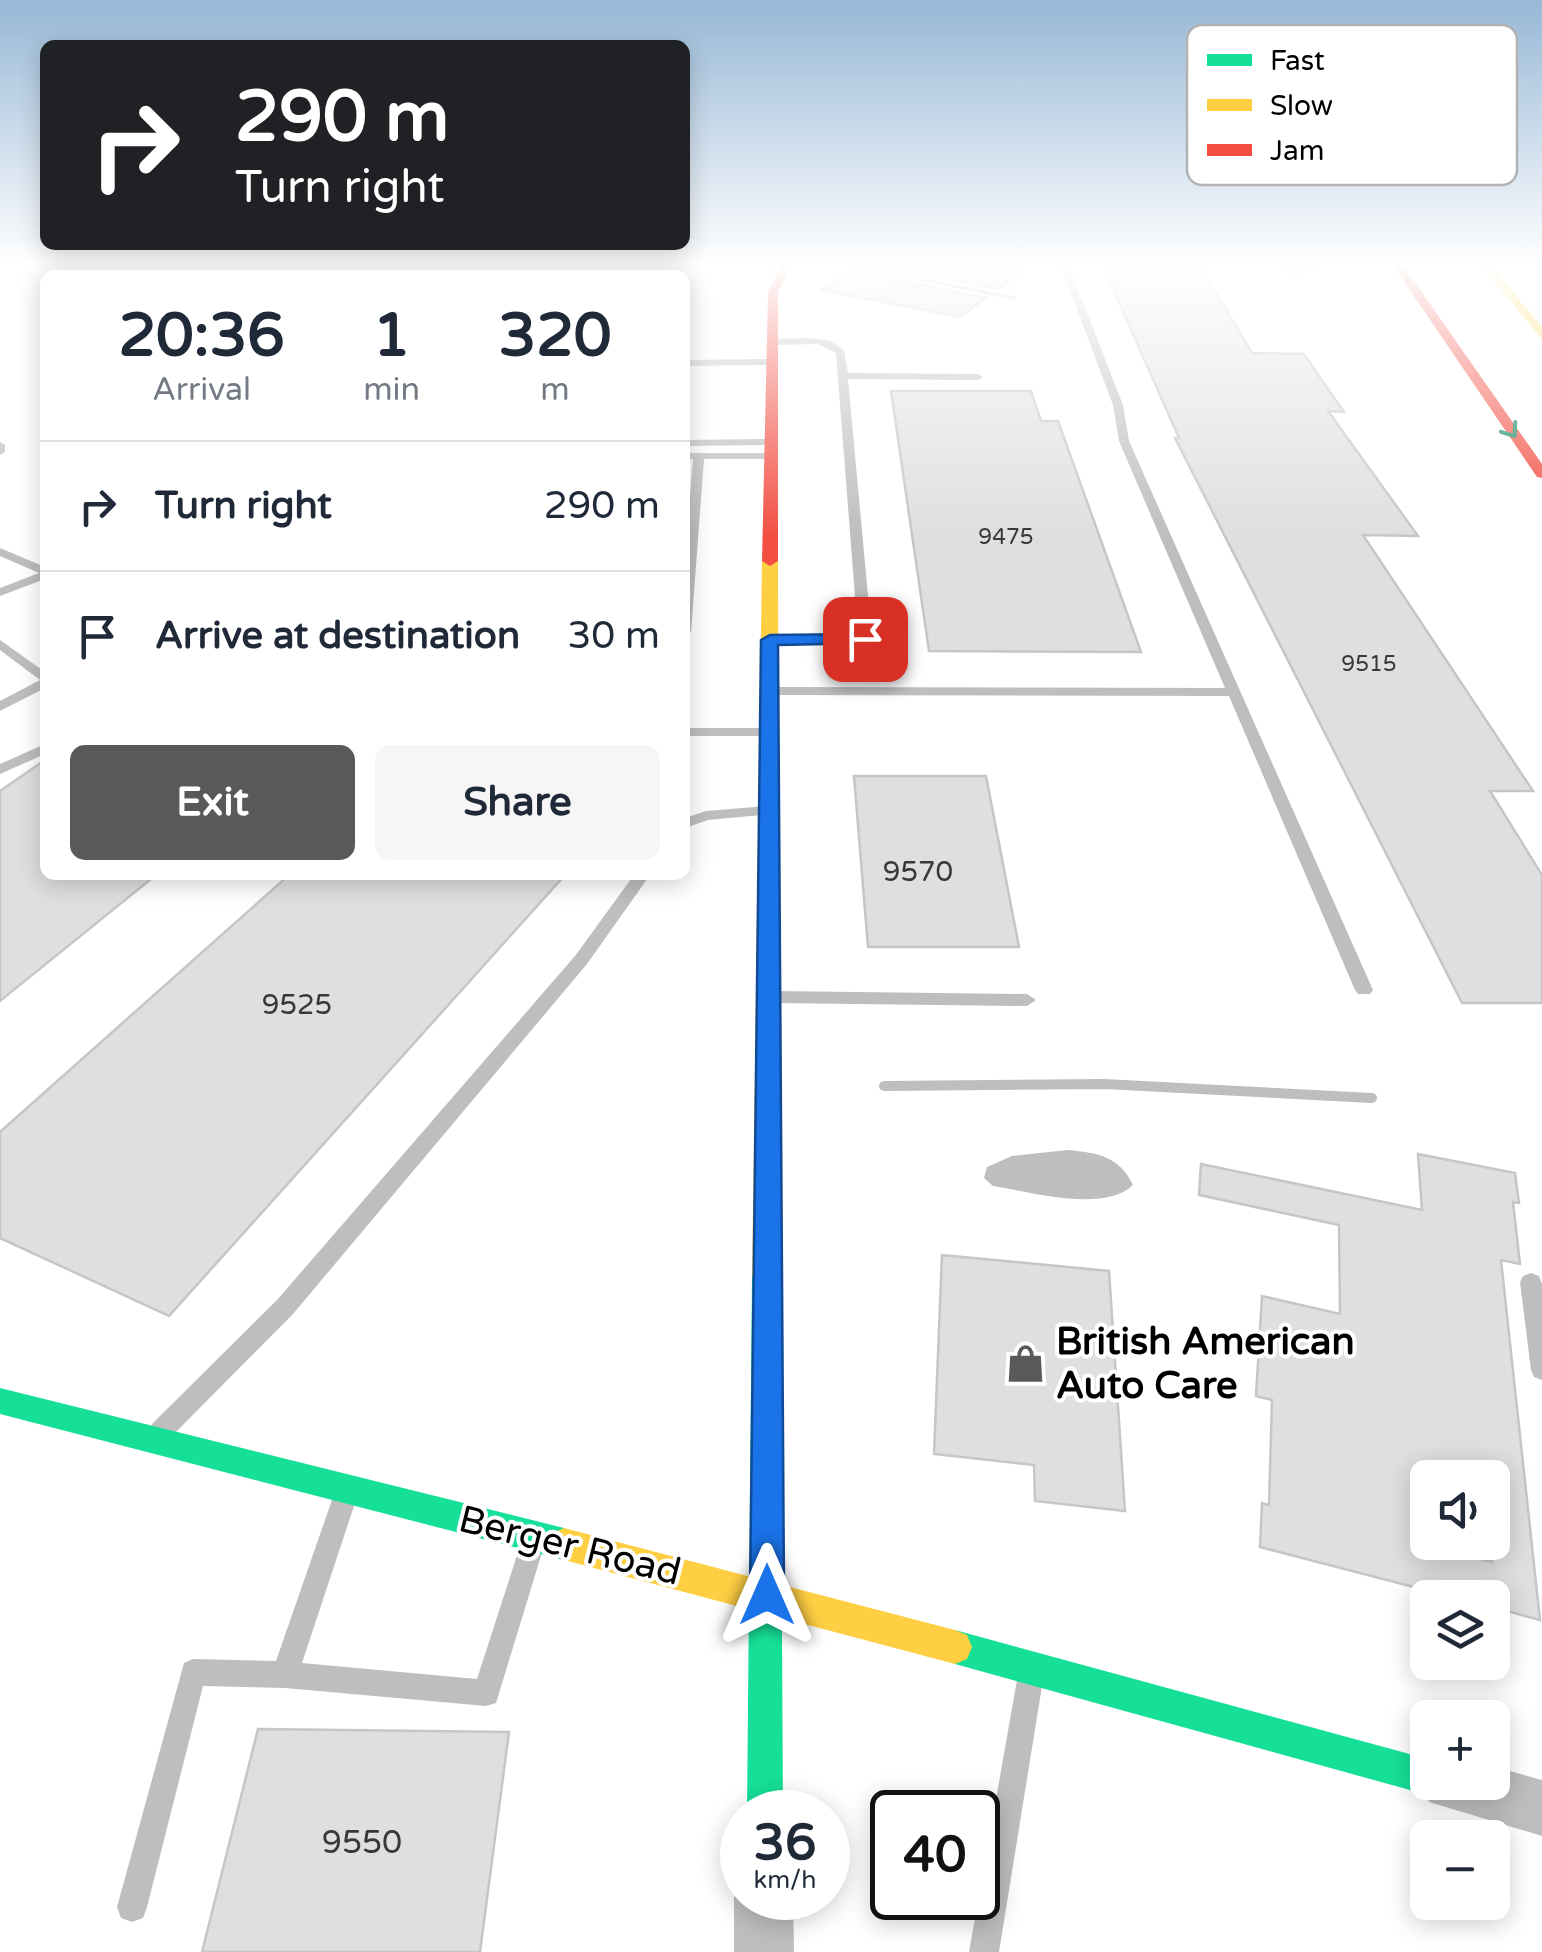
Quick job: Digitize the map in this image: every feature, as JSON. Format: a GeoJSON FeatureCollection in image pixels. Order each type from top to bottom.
{"type":"FeatureCollection","features":[{"type":"Feature","properties":{"kind":"main road"},"geometry":{"type":"LineString","coordinates":[[765,1790],[772,355]]}},
{"type":"Feature","properties":{"kind":"main road"},"geometry":{"type":"LineString","coordinates":[[1460,355],[1542,474]]}},
{"type":"Feature","properties":{"kind":"main road","name":"Berger Road"},"geometry":{"type":"LineString","coordinates":[[0,1402],[767,1595],[1410,1771]]}},
{"type":"Feature","properties":{"kind":"street"},"geometry":{"type":"LineString","coordinates":[[1510,1799],[1542,1808]]}},
{"type":"Feature","properties":{"kind":"street"},"geometry":{"type":"LineString","coordinates":[[764,1920],[764,1952]]}},
{"type":"Feature","properties":{"kind":"lane"},"geometry":{"type":"LineString","coordinates":[[690,362],[748,355]]}},
{"type":"Feature","properties":{"kind":"lane"},"geometry":{"type":"LineString","coordinates":[[770,640],[865,639],[842,355]]}},
{"type":"Feature","properties":{"kind":"lane"},"geometry":{"type":"LineString","coordinates":[[1099,355],[1118,405],[1124,441],[1364,990]]}},
{"type":"Feature","properties":{"kind":"lane"},"geometry":{"type":"LineString","coordinates":[[843,376],[978,377]]}},
{"type":"Feature","properties":{"kind":"lane"},"geometry":{"type":"LineString","coordinates":[[690,443],[771,449]]}},
{"type":"Feature","properties":{"kind":"lane"},"geometry":{"type":"LineString","coordinates":[[0,444],[0,452]]}},
{"type":"Feature","properties":{"kind":"lane"},"geometry":{"type":"LineString","coordinates":[[690,456],[771,449]]}},
{"type":"Feature","properties":{"kind":"lane"},"geometry":{"type":"LineString","coordinates":[[690,573],[700,456]]}},
{"type":"Feature","properties":{"kind":"lane"},"geometry":{"type":"LineString","coordinates":[[2,554],[40,571]]}},
{"type":"Feature","properties":{"kind":"lane"},"geometry":{"type":"LineString","coordinates":[[0,592],[40,575]]}},
{"type":"Feature","properties":{"kind":"lane"},"geometry":{"type":"LineString","coordinates":[[0,644],[40,676]]}},
{"type":"Feature","properties":{"kind":"lane"},"geometry":{"type":"LineString","coordinates":[[0,707],[40,689]]}},
{"type":"Feature","properties":{"kind":"lane"},"geometry":{"type":"LineString","coordinates":[[769,691],[1236,692]]}},
{"type":"Feature","properties":{"kind":"lane"},"geometry":{"type":"LineString","coordinates":[[690,732],[769,732]]}},
{"type":"Feature","properties":{"kind":"lane"},"geometry":{"type":"LineString","coordinates":[[0,770],[40,750]]}},
{"type":"Feature","properties":{"kind":"lane"},"geometry":{"type":"LineString","coordinates":[[690,822],[706,816],[767,811]]}},
{"type":"Feature","properties":{"kind":"lane"},"geometry":{"type":"LineString","coordinates":[[154,1438],[285,1307],[581,960],[638,880]]}},
{"type":"Feature","properties":{"kind":"lane"},"geometry":{"type":"LineString","coordinates":[[768,997],[1028,1000]]}},
{"type":"Feature","properties":{"kind":"lane"},"geometry":{"type":"LineString","coordinates":[[1531,1282],[1542,1370]]}},
{"type":"Feature","properties":{"kind":"lane"},"geometry":{"type":"LineString","coordinates":[[286,1675],[348,1490]]}},
{"type":"Feature","properties":{"kind":"lane"},"geometry":{"type":"LineString","coordinates":[[132,1907],[193,1672],[286,1675],[486,1693],[535,1536]]}},
{"type":"Feature","properties":{"kind":"lane"},"geometry":{"type":"LineString","coordinates":[[984,1952],[1032,1670]]}},
{"type":"Feature","properties":{"kind":"shaded area"},"geometry":{"type":"Polygon","coordinates":[[[1068,1150],[1114,1162],[1133,1185],[1104,1198],[1086,1199],[993,1186],[984,1178],[987,1167],[1012,1156],[1068,1150]]]}},
{"type":"Feature","properties":{"kind":"building"},"geometry":{"type":"Polygon","coordinates":[[[1142,355],[1305,355],[1344,412],[1328,411],[1418,536],[1363,535],[1533,791],[1490,791],[1542,875],[1542,1003],[1462,1003],[1175,438],[1179,438],[1142,355]]]}},
{"type":"Feature","properties":{"kind":"building"},"geometry":{"type":"Polygon","coordinates":[[[891,391],[1031,391],[1041,421],[1058,421],[1141,652],[929,651],[891,391]]]}},
{"type":"Feature","properties":{"kind":"building"},"geometry":{"type":"Polygon","coordinates":[[[40,763],[40,880],[150,880],[0,1001],[0,791],[40,763]]]}},
{"type":"Feature","properties":{"kind":"building"},"geometry":{"type":"Polygon","coordinates":[[[854,776],[986,776],[1019,947],[868,947],[854,776]]]}},
{"type":"Feature","properties":{"kind":"building"},"geometry":{"type":"Polygon","coordinates":[[[283,880],[561,880],[169,1316],[0,1238],[0,1132],[283,880]]]}},
{"type":"Feature","properties":{"kind":"building"},"geometry":{"type":"Polygon","coordinates":[[[1418,1154],[1515,1173],[1519,1203],[1513,1202],[1520,1264],[1501,1260],[1540,1620],[1510,1612],[1510,1580],[1410,1580],[1410,1586],[1260,1547],[1262,1503],[1269,1505],[1272,1400],[1256,1396],[1262,1296],[1340,1314],[1339,1225],[1199,1195],[1201,1164],[1422,1210],[1418,1154]]]}},
{"type":"Feature","properties":{"kind":"building","name":"British American Auto Care"},"geometry":{"type":"Polygon","coordinates":[[[942,1255],[1109,1271],[1125,1511],[1035,1501],[1034,1465],[934,1454],[942,1255]]]}},
{"type":"Feature","properties":{"kind":"building"},"geometry":{"type":"Polygon","coordinates":[[[258,1729],[509,1732],[480,1952],[202,1952],[258,1729]]]}},
{"type":"Feature","properties":{"kind":"waterway"},"geometry":{"type":"LineString","coordinates":[[884,1086],[1104,1084],[1372,1098]]}},
{"type":"Feature","properties":{"kind":"traffic: fast"},"geometry":{"type":"LineString","coordinates":[[765,1790],[766,1276]]}},
{"type":"Feature","properties":{"kind":"traffic: fast"},"geometry":{"type":"LineString","coordinates":[[0,1401],[564,1544]]}},
{"type":"Feature","properties":{"kind":"traffic: fast"},"geometry":{"type":"LineString","coordinates":[[955,1647],[1410,1772]]}},
{"type":"Feature","properties":{"kind":"traffic: slow"},"geometry":{"type":"LineString","coordinates":[[766,1276],[770,561]]}},
{"type":"Feature","properties":{"kind":"traffic: slow"},"geometry":{"type":"LineString","coordinates":[[564,1544],[955,1647]]}},
{"type":"Feature","properties":{"kind":"traffic: jam"},"geometry":{"type":"LineString","coordinates":[[770,561],[772,355]]}},
{"type":"Feature","properties":{"kind":"traffic: jam"},"geometry":{"type":"LineString","coordinates":[[1460,355],[1542,474]]}},
{"type":"Feature","properties":{"kind":"place","name":"British American Auto Care"},"geometry":{"type":"Point","coordinates":[1026,1363]}},
{"type":"Feature","properties":{"kind":"route"},"geometry":{"type":"LineString","coordinates":[[767,1595],[770,640],[865,639]]}}]}
